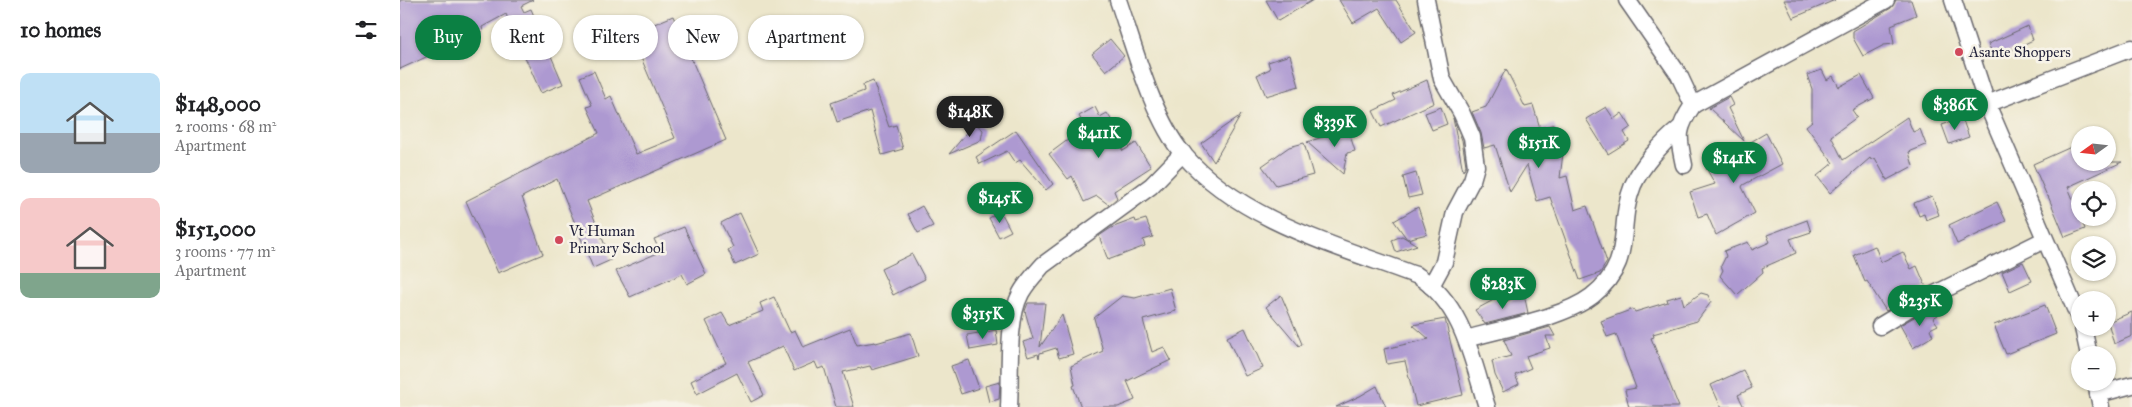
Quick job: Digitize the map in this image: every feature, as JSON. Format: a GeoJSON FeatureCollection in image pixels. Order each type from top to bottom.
{"type":"FeatureCollection","features":[{"type":"Feature","properties":{"kind":"street"},"geometry":{"type":"LineString","coordinates":[[1118,0],[1150,91],[1167,129],[1183,153],[1217,184],[1252,208],[1286,225],[1418,276],[1431,286],[1449,302],[1466,339],[1487,407]]}},
{"type":"Feature","properties":{"kind":"street"},"geometry":{"type":"LineString","coordinates":[[1426,0],[1442,79],[1472,137],[1476,166],[1472,180],[1454,212],[1444,262],[1431,286]]}},
{"type":"Feature","properties":{"kind":"street"},"geometry":{"type":"LineString","coordinates":[[1627,0],[1679,75],[1692,105]]}},
{"type":"Feature","properties":{"kind":"street"},"geometry":{"type":"LineString","coordinates":[[1466,339],[1566,309],[1590,297],[1609,281],[1620,258],[1633,186],[1642,170],[1679,129],[1692,105],[1886,0]]}},
{"type":"Feature","properties":{"kind":"street"},"geometry":{"type":"LineString","coordinates":[[1953,0],[1987,104],[2071,300]]}},
{"type":"Feature","properties":{"kind":"street"},"geometry":{"type":"LineString","coordinates":[[1987,104],[2132,48]]}},
{"type":"Feature","properties":{"kind":"street"},"geometry":{"type":"LineString","coordinates":[[1679,129],[1678,136],[1684,165]]}},
{"type":"Feature","properties":{"kind":"street"},"geometry":{"type":"LineString","coordinates":[[1009,407],[1012,330],[1020,294],[1043,265],[1151,186],[1183,153]]}},
{"type":"Feature","properties":{"kind":"street"},"geometry":{"type":"LineString","coordinates":[[1880,326],[1923,300],[2044,240]]}},
{"type":"Feature","properties":{"kind":"street"},"geometry":{"type":"LineString","coordinates":[[2098,394],[2132,385]]}},
{"type":"Feature","properties":{"kind":"building"},"geometry":{"type":"Polygon","coordinates":[[[400,0],[533,0],[521,6],[524,12],[531,9],[534,15],[491,15],[491,22],[482,27],[483,31],[481,32],[481,15],[415,15],[415,60],[420,60],[400,69],[400,0]]]}},
{"type":"Feature","properties":{"kind":"building"},"geometry":{"type":"Polygon","coordinates":[[[1266,0],[1313,0],[1278,21],[1266,0]]]}},
{"type":"Feature","properties":{"kind":"building"},"geometry":{"type":"Polygon","coordinates":[[[1339,0],[1396,0],[1416,32],[1401,42],[1379,8],[1353,23],[1339,0]]]}},
{"type":"Feature","properties":{"kind":"building"},"geometry":{"type":"Polygon","coordinates":[[[1784,0],[1835,0],[1793,18],[1784,0]]]}},
{"type":"Feature","properties":{"kind":"building"},"geometry":{"type":"Polygon","coordinates":[[[1896,0],[1911,0],[1916,15],[1891,25],[1894,44],[1884,45],[1863,56],[1853,38],[1853,31],[1891,8],[1896,0]]]}},
{"type":"Feature","properties":{"kind":"building"},"geometry":{"type":"Polygon","coordinates":[[[668,18],[668,60],[692,60],[726,140],[587,201],[611,260],[593,268],[557,179],[522,197],[543,254],[498,273],[466,201],[599,133],[587,107],[592,105],[580,77],[594,71],[606,99],[611,96],[636,154],[675,138],[642,60],[658,60],[658,22],[668,18]]]}},
{"type":"Feature","properties":{"kind":"building"},"geometry":{"type":"Polygon","coordinates":[[[2028,26],[2033,40],[1995,58],[1988,44],[2028,26]]]}},
{"type":"Feature","properties":{"kind":"building"},"geometry":{"type":"Polygon","coordinates":[[[1110,39],[1124,56],[1106,71],[1092,54],[1110,39]]]}},
{"type":"Feature","properties":{"kind":"building"},"geometry":{"type":"Polygon","coordinates":[[[1290,55],[1299,86],[1266,96],[1257,75],[1270,69],[1268,62],[1290,55]]]}},
{"type":"Feature","properties":{"kind":"building"},"geometry":{"type":"Polygon","coordinates":[[[526,60],[553,60],[563,84],[541,93],[526,60]]]}},
{"type":"Feature","properties":{"kind":"building"},"geometry":{"type":"Polygon","coordinates":[[[1506,69],[1525,107],[1533,105],[1540,128],[1554,124],[1563,153],[1560,178],[1567,176],[1575,210],[1587,206],[1607,262],[1600,273],[1580,280],[1550,197],[1537,201],[1527,165],[1510,192],[1495,145],[1484,148],[1481,133],[1472,112],[1486,107],[1506,69]]]}},
{"type":"Feature","properties":{"kind":"building"},"geometry":{"type":"Polygon","coordinates":[[[1822,70],[1827,80],[1833,76],[1839,87],[1861,75],[1874,98],[1852,110],[1857,117],[1831,136],[1843,160],[1907,117],[1913,132],[1920,129],[1926,145],[1909,152],[1913,166],[1887,180],[1875,158],[1871,160],[1870,158],[1830,193],[1817,176],[1833,163],[1806,126],[1812,121],[1812,89],[1807,75],[1822,70]]]}},
{"type":"Feature","properties":{"kind":"building"},"geometry":{"type":"Polygon","coordinates":[[[1427,80],[1434,103],[1381,127],[1373,111],[1396,100],[1393,95],[1427,80]]]}},
{"type":"Feature","properties":{"kind":"building"},"geometry":{"type":"Polygon","coordinates":[[[873,81],[889,127],[896,125],[903,149],[882,155],[870,111],[837,122],[831,103],[864,91],[863,85],[873,81]]]}},
{"type":"Feature","properties":{"kind":"building"},"geometry":{"type":"Polygon","coordinates":[[[1729,97],[1733,105],[1728,108],[1744,141],[1709,108],[1729,97]]]}},
{"type":"Feature","properties":{"kind":"building"},"geometry":{"type":"Polygon","coordinates":[[[1095,107],[1100,117],[1107,113],[1114,124],[1110,127],[1123,151],[1136,143],[1151,167],[1114,191],[1117,198],[1109,205],[1097,196],[1084,202],[1072,176],[1068,179],[1049,154],[1085,127],[1079,116],[1095,107]]]}},
{"type":"Feature","properties":{"kind":"building"},"geometry":{"type":"Polygon","coordinates":[[[1441,107],[1447,124],[1432,130],[1425,113],[1441,107]]]}},
{"type":"Feature","properties":{"kind":"building"},"geometry":{"type":"Polygon","coordinates":[[[1606,107],[1614,119],[1622,113],[1631,127],[1624,132],[1629,141],[1608,154],[1586,119],[1606,107]]]}},
{"type":"Feature","properties":{"kind":"building"},"geometry":{"type":"Polygon","coordinates":[[[1241,115],[1214,162],[1201,143],[1241,115]]]}},
{"type":"Feature","properties":{"kind":"building"},"geometry":{"type":"Polygon","coordinates":[[[1453,118],[1462,140],[1466,165],[1463,171],[1453,118]]]}},
{"type":"Feature","properties":{"kind":"building"},"geometry":{"type":"Polygon","coordinates":[[[1962,118],[1969,137],[1949,144],[1942,125],[1962,118]]]}},
{"type":"Feature","properties":{"kind":"building"},"geometry":{"type":"Polygon","coordinates":[[[975,123],[983,130],[981,140],[949,154],[975,123]]]}},
{"type":"Feature","properties":{"kind":"building"},"geometry":{"type":"Polygon","coordinates":[[[1348,129],[1355,151],[1347,153],[1343,174],[1307,142],[1348,129]]]}},
{"type":"Feature","properties":{"kind":"building"},"geometry":{"type":"Polygon","coordinates":[[[1016,130],[1053,184],[1046,190],[1020,160],[1015,163],[1007,151],[980,164],[976,157],[1016,130]]]}},
{"type":"Feature","properties":{"kind":"building"},"geometry":{"type":"Polygon","coordinates":[[[1766,133],[1782,164],[1743,185],[1742,187],[1755,213],[1716,235],[1707,214],[1698,217],[1690,192],[1715,184],[1706,168],[1766,133]]]}},
{"type":"Feature","properties":{"kind":"building"},"geometry":{"type":"Polygon","coordinates":[[[1304,143],[1313,175],[1276,185],[1262,166],[1289,147],[1304,143]]]}},
{"type":"Feature","properties":{"kind":"building"},"geometry":{"type":"Polygon","coordinates":[[[2071,147],[2071,171],[2103,171],[2081,181],[2071,181],[2071,186],[2068,187],[2071,194],[2071,226],[2084,226],[2085,229],[2065,237],[2033,164],[2071,147]]]}},
{"type":"Feature","properties":{"kind":"building"},"geometry":{"type":"Polygon","coordinates":[[[1416,173],[1422,195],[1408,198],[1403,177],[1416,173]]]}},
{"type":"Feature","properties":{"kind":"building"},"geometry":{"type":"Polygon","coordinates":[[[1932,196],[1939,215],[1926,220],[1924,214],[1919,216],[1914,203],[1932,196]]]}},
{"type":"Feature","properties":{"kind":"building"},"geometry":{"type":"Polygon","coordinates":[[[1997,202],[2006,221],[1957,244],[1949,225],[1997,202]]]}},
{"type":"Feature","properties":{"kind":"building"},"geometry":{"type":"Polygon","coordinates":[[[922,206],[933,226],[918,233],[908,214],[922,206]]]}},
{"type":"Feature","properties":{"kind":"building"},"geometry":{"type":"Polygon","coordinates":[[[1418,207],[1427,234],[1407,239],[1394,221],[1418,207]]]}},
{"type":"Feature","properties":{"kind":"building"},"geometry":{"type":"Polygon","coordinates":[[[1001,212],[1011,231],[999,237],[989,218],[1001,212]]]}},
{"type":"Feature","properties":{"kind":"building"},"geometry":{"type":"Polygon","coordinates":[[[740,213],[759,254],[735,265],[728,250],[733,247],[721,223],[740,213]]]}},
{"type":"Feature","properties":{"kind":"building"},"geometry":{"type":"Polygon","coordinates":[[[1135,219],[1136,222],[1146,219],[1153,237],[1143,240],[1145,246],[1108,260],[1099,236],[1111,228],[1135,219]]]}},
{"type":"Feature","properties":{"kind":"building"},"geometry":{"type":"Polygon","coordinates":[[[1807,220],[1811,232],[1790,239],[1796,253],[1762,268],[1763,272],[1737,295],[1720,276],[1723,270],[1721,266],[1726,256],[1724,251],[1748,242],[1752,250],[1770,242],[1767,235],[1807,220]]]}},
{"type":"Feature","properties":{"kind":"building"},"geometry":{"type":"Polygon","coordinates":[[[684,227],[706,274],[687,284],[682,274],[630,297],[616,271],[660,252],[654,239],[684,227]]]}},
{"type":"Feature","properties":{"kind":"building"},"geometry":{"type":"Polygon","coordinates":[[[1402,236],[1417,245],[1396,252],[1392,240],[1402,236]]]}},
{"type":"Feature","properties":{"kind":"building"},"geometry":{"type":"Polygon","coordinates":[[[1875,246],[1881,262],[1903,252],[1911,269],[1917,266],[1926,287],[1886,311],[1867,281],[1865,282],[1854,255],[1875,246]]]}},
{"type":"Feature","properties":{"kind":"building"},"geometry":{"type":"Polygon","coordinates":[[[912,254],[925,279],[893,295],[881,269],[912,254]]]}},
{"type":"Feature","properties":{"kind":"building"},"geometry":{"type":"Polygon","coordinates":[[[2023,262],[2032,281],[2010,291],[2002,272],[2023,262]]]}},
{"type":"Feature","properties":{"kind":"building"},"geometry":{"type":"Polygon","coordinates":[[[1170,288],[1176,311],[1143,320],[1152,352],[1164,347],[1171,360],[1127,381],[1135,400],[1118,407],[1081,407],[1073,386],[1075,385],[1071,366],[1103,351],[1094,318],[1122,296],[1135,298],[1170,288]]]}},
{"type":"Feature","properties":{"kind":"building"},"geometry":{"type":"Polygon","coordinates":[[[1701,293],[1708,295],[1711,302],[1697,321],[1653,334],[1654,337],[1651,338],[1679,407],[1629,407],[1625,390],[1636,388],[1616,334],[1607,337],[1601,321],[1633,309],[1635,312],[1668,302],[1667,299],[1681,295],[1684,305],[1701,293]]]}},
{"type":"Feature","properties":{"kind":"building"},"geometry":{"type":"Polygon","coordinates":[[[1524,294],[1528,313],[1485,324],[1475,310],[1499,297],[1502,303],[1524,294]]]}},
{"type":"Feature","properties":{"kind":"building"},"geometry":{"type":"Polygon","coordinates":[[[1281,295],[1302,344],[1299,346],[1266,307],[1281,295]]]}},
{"type":"Feature","properties":{"kind":"building"},"geometry":{"type":"Polygon","coordinates":[[[774,297],[790,332],[795,330],[803,347],[850,328],[857,345],[876,343],[911,333],[918,356],[872,370],[870,366],[843,372],[854,407],[836,407],[824,367],[818,369],[815,362],[794,371],[783,346],[748,362],[764,395],[751,402],[737,373],[697,394],[691,381],[726,363],[706,321],[722,313],[729,325],[763,311],[760,303],[774,297]]]}},
{"type":"Feature","properties":{"kind":"building"},"geometry":{"type":"Polygon","coordinates":[[[1028,303],[1045,303],[1040,347],[1062,315],[1073,354],[1059,358],[1056,348],[1040,353],[1039,358],[1038,354],[1028,357],[1023,342],[1033,339],[1025,311],[1028,303]]]}},
{"type":"Feature","properties":{"kind":"building"},"geometry":{"type":"Polygon","coordinates":[[[2045,305],[2056,334],[2006,354],[1994,325],[2045,305]]]}},
{"type":"Feature","properties":{"kind":"building"},"geometry":{"type":"Polygon","coordinates":[[[1934,306],[1938,315],[1933,318],[1938,325],[1930,329],[1933,336],[1913,348],[1900,325],[1934,306]]]}},
{"type":"Feature","properties":{"kind":"building"},"geometry":{"type":"Polygon","coordinates":[[[2132,312],[2132,336],[2114,344],[2112,336],[2116,336],[2116,319],[2132,312]]]}},
{"type":"Feature","properties":{"kind":"building"},"geometry":{"type":"Polygon","coordinates":[[[1445,319],[1463,395],[1416,406],[1405,361],[1387,364],[1384,349],[1429,339],[1413,325],[1445,319]]]}},
{"type":"Feature","properties":{"kind":"building"},"geometry":{"type":"Polygon","coordinates":[[[1550,327],[1555,336],[1546,336],[1550,348],[1526,356],[1531,368],[1515,375],[1519,384],[1503,392],[1495,375],[1492,361],[1511,356],[1504,340],[1550,327]]]}},
{"type":"Feature","properties":{"kind":"building"},"geometry":{"type":"Polygon","coordinates":[[[1245,328],[1263,368],[1245,376],[1227,337],[1245,328]]]}},
{"type":"Feature","properties":{"kind":"building"},"geometry":{"type":"Polygon","coordinates":[[[996,330],[998,345],[970,350],[967,335],[996,330]]]}},
{"type":"Feature","properties":{"kind":"building"},"geometry":{"type":"Polygon","coordinates":[[[969,360],[979,388],[961,394],[951,366],[969,360]]]}},
{"type":"Feature","properties":{"kind":"building"},"geometry":{"type":"Polygon","coordinates":[[[1743,370],[1752,388],[1738,395],[1744,407],[1721,407],[1711,385],[1743,370]]]}},
{"type":"Feature","properties":{"kind":"building"},"geometry":{"type":"Polygon","coordinates":[[[1000,382],[999,399],[989,402],[985,386],[1000,382]]]}},
{"type":"Feature","properties":{"kind":"building"},"geometry":{"type":"Polygon","coordinates":[[[1377,386],[1386,407],[1336,407],[1360,396],[1377,386]]]}},
{"type":"Feature","properties":{"kind":"place","name":"Asante Shoppers"},"geometry":{"type":"Point","coordinates":[1959,52]}},
{"type":"Feature","properties":{"kind":"place","name":"Vt Human Primary School"},"geometry":{"type":"Point","coordinates":[559,240]}}]}
